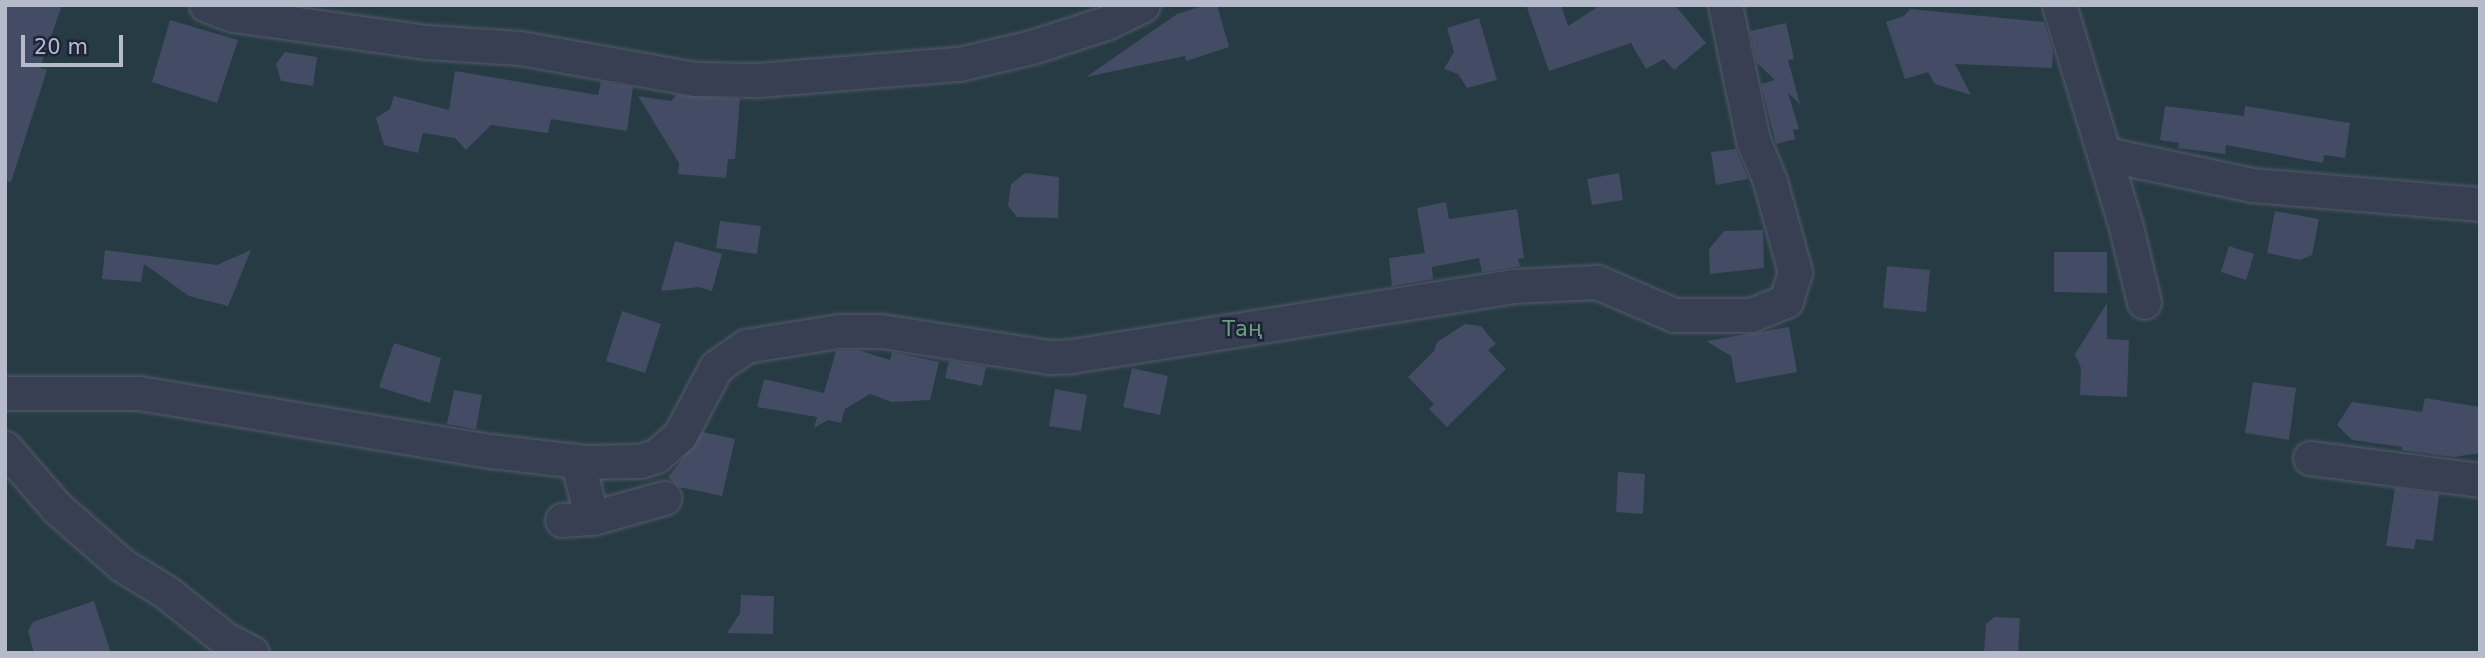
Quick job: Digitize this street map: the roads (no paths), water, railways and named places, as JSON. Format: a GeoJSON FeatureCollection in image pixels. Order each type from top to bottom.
{"type":"FeatureCollection","features":[{"type":"Feature","properties":{"kind":"street"},"geometry":{"type":"LineString","coordinates":[[206,5],[234,15],[427,42],[520,47],[695,79],[758,80],[959,64],[1057,39],[1143,5]]}},
{"type":"Feature","properties":{"kind":"street"},"geometry":{"type":"LineString","coordinates":[[5,393],[139,393],[577,461],[640,461],[656,456],[680,435],[716,367],[746,346],[826,332],[881,331],[1049,357],[1072,356],[1514,286],[1597,282],[1674,315],[1738,316],[1786,301],[1795,272],[1770,181],[1753,140],[1725,5]]}},
{"type":"Feature","properties":{"kind":"street"},"geometry":{"type":"LineString","coordinates":[[2059,5],[2105,154],[2144,302]]}},
{"type":"Feature","properties":{"kind":"street"},"geometry":{"type":"LineString","coordinates":[[2105,154],[2252,185],[2480,204]]}},
{"type":"Feature","properties":{"kind":"street"},"geometry":{"type":"LineString","coordinates":[[5,448],[57,508],[122,565],[225,639],[252,653]]}},
{"type":"Feature","properties":{"kind":"street"},"geometry":{"type":"LineString","coordinates":[[2310,458],[2480,480]]}},
{"type":"Feature","properties":{"kind":"street"},"geometry":{"type":"LineString","coordinates":[[577,461],[577,519],[664,498]]}},
{"type":"Feature","properties":{"kind":"park label","name":"Таң"},"geometry":{"type":"Point","coordinates":[1242,329]}}]}
